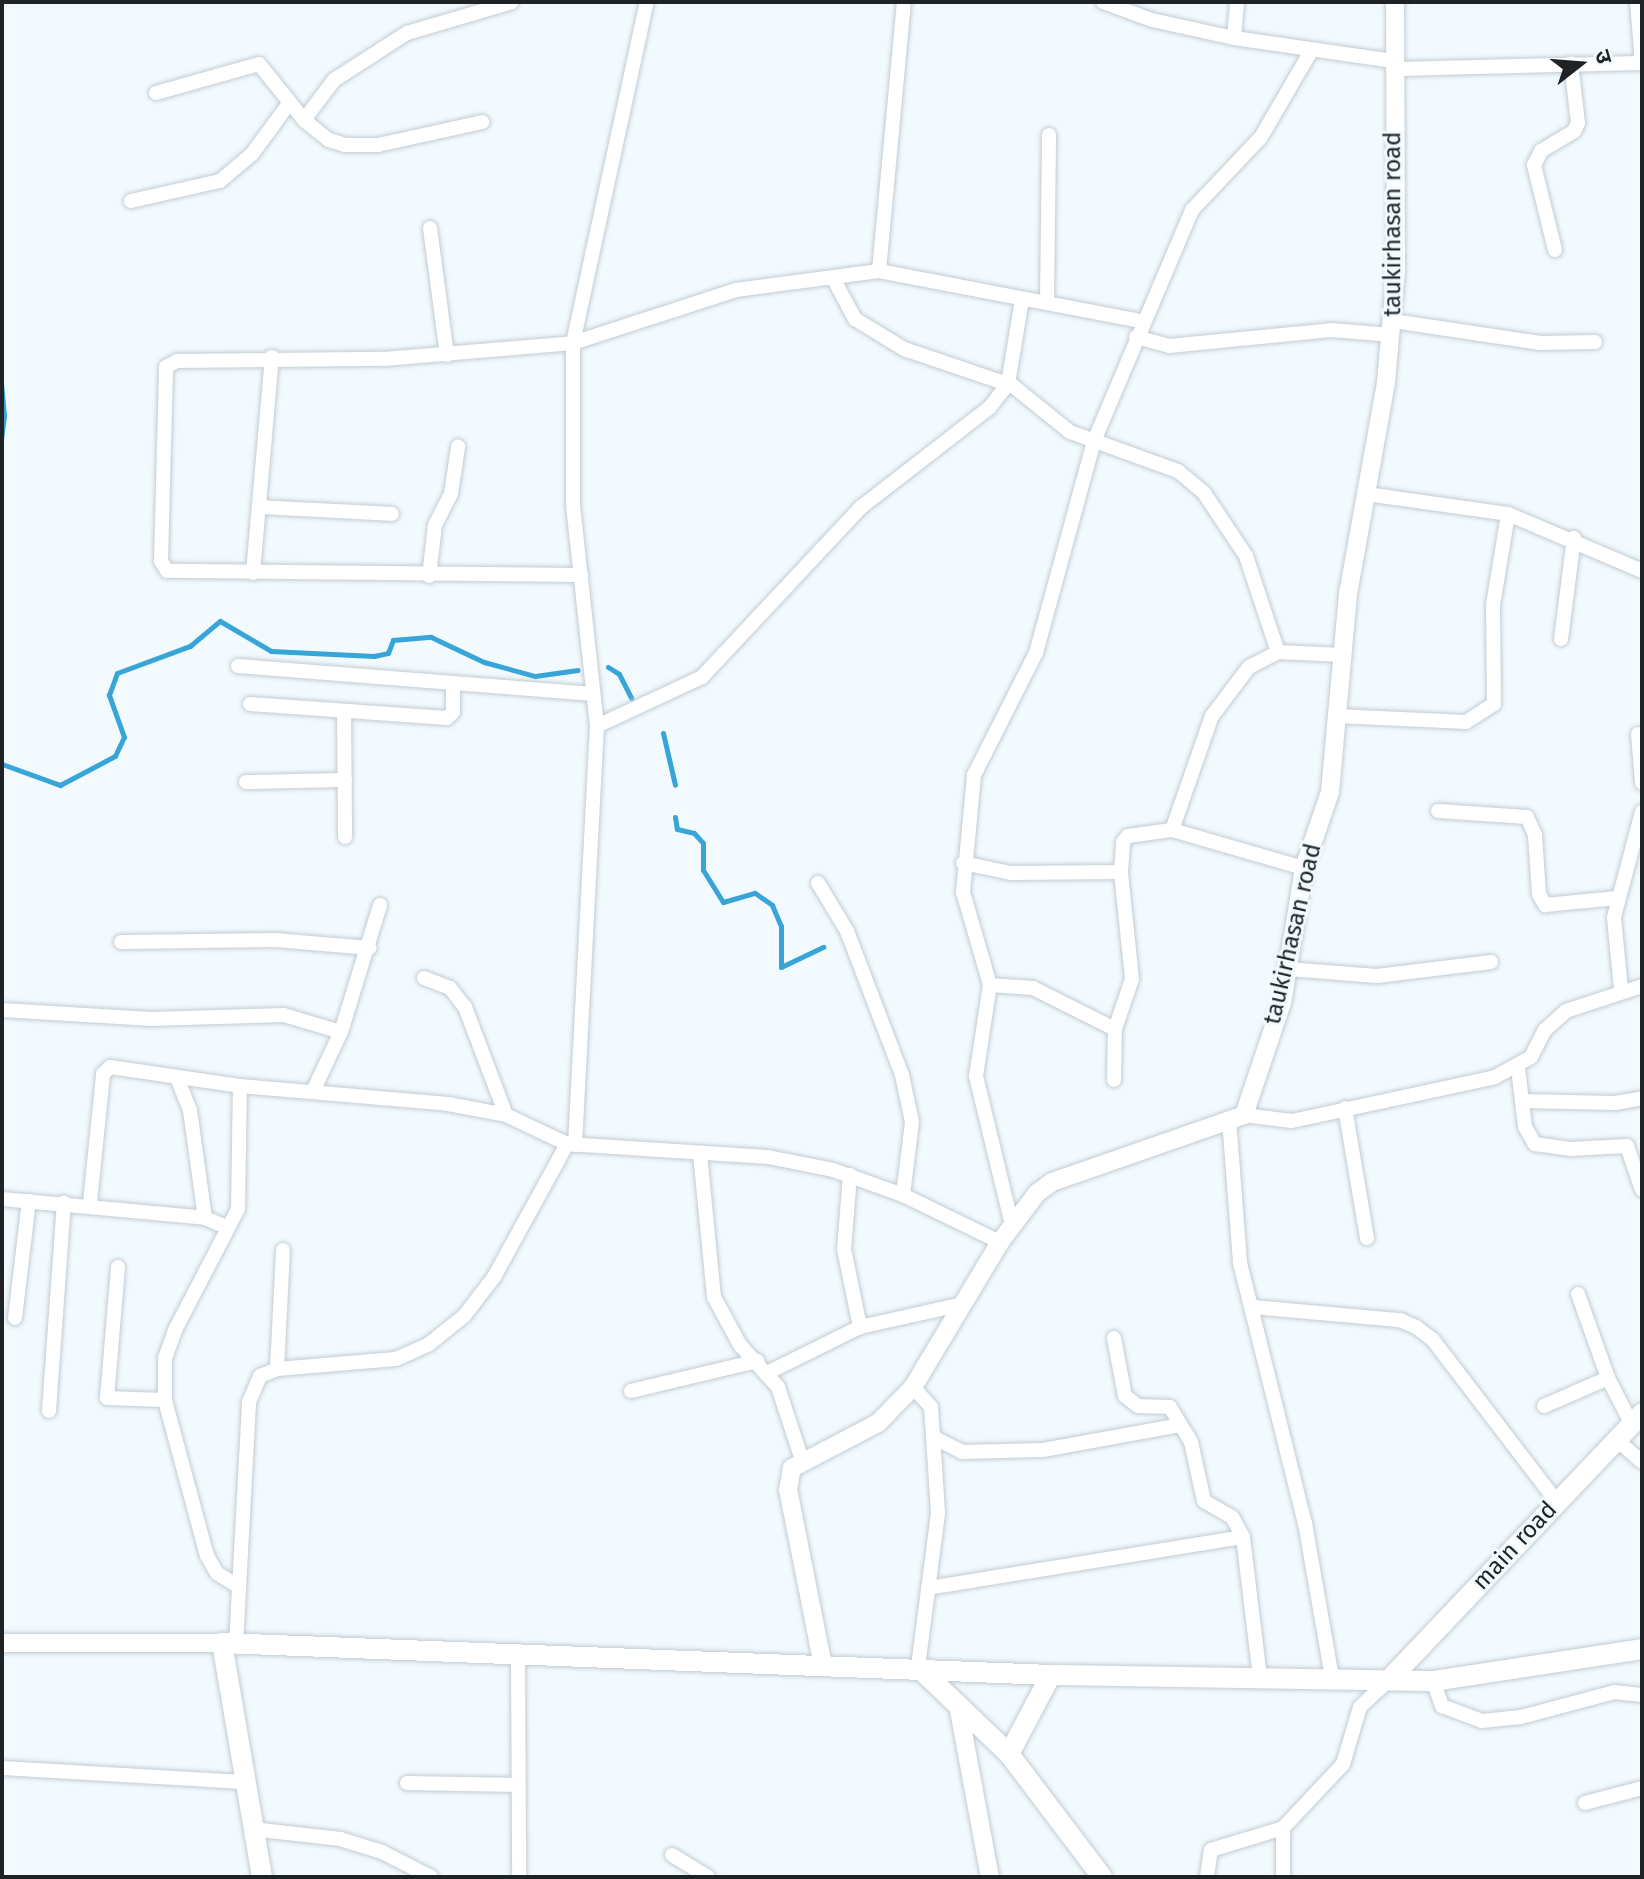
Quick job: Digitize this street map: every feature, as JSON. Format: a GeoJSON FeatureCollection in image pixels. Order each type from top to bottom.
{"type":"FeatureCollection","features":[{"type":"Feature","properties":{"kind":"main road","name":"main road"},"geometry":{"type":"LineString","coordinates":[[1389,1680],[1637,1419]]}},
{"type":"Feature","properties":{"kind":"main road"},"geometry":{"type":"LineString","coordinates":[[262,1877],[244,1782],[229,1644],[518,1657],[918,1667],[1051,1675],[1332,1677],[1433,1681],[1642,1649]]}},
{"type":"Feature","properties":{"kind":"main road"},"geometry":{"type":"LineString","coordinates":[[918,1667],[1009,1754],[1102,1877]]}},
{"type":"Feature","properties":{"kind":"main road"},"geometry":{"type":"LineString","coordinates":[[1009,1754],[1051,1675]]}},
{"type":"Feature","properties":{"kind":"street"},"geometry":{"type":"LineString","coordinates":[[304,120],[334,80],[407,33],[512,2]]}},
{"type":"Feature","properties":{"kind":"street"},"geometry":{"type":"LineString","coordinates":[[2,1643],[229,1644],[249,1402],[260,1376],[277,1369],[396,1359],[429,1344],[464,1316],[494,1277],[571,1144],[597,726],[590,694],[571,453],[573,343],[647,2]]}},
{"type":"Feature","properties":{"kind":"street"},"geometry":{"type":"LineString","coordinates":[[879,271],[904,2]]}},
{"type":"Feature","properties":{"kind":"street"},"geometry":{"type":"LineString","coordinates":[[1103,2],[1152,20],[1234,38],[1393,65],[1642,63],[1637,2]]}},
{"type":"Feature","properties":{"kind":"street"},"geometry":{"type":"LineString","coordinates":[[1234,38],[1237,2]]}},
{"type":"Feature","properties":{"kind":"street","name":"taukirhasan road"},"geometry":{"type":"LineString","coordinates":[[1236,1117],[1282,1003],[1304,868],[1330,792],[1342,655],[1393,328],[1395,2]]}},
{"type":"Feature","properties":{"kind":"street"},"geometry":{"type":"LineString","coordinates":[[1012,1225],[976,1076],[990,985],[963,892],[963,863],[974,775],[1036,653],[1094,441],[1141,321],[1192,210],[1261,137],[1311,51]]}},
{"type":"Feature","properties":{"kind":"street"},"geometry":{"type":"LineString","coordinates":[[1555,250],[1534,165],[1541,151],[1574,131],[1578,123],[1571,63]]}},
{"type":"Feature","properties":{"kind":"street"},"geometry":{"type":"LineString","coordinates":[[156,93],[259,64],[304,120],[329,140],[378,145],[483,122]]}},
{"type":"Feature","properties":{"kind":"street"},"geometry":{"type":"LineString","coordinates":[[131,201],[220,181],[252,154],[290,102]]}},
{"type":"Feature","properties":{"kind":"street"},"geometry":{"type":"LineString","coordinates":[[1047,302],[1049,135]]}},
{"type":"Feature","properties":{"kind":"street"},"geometry":{"type":"LineString","coordinates":[[430,228],[447,355]]}},
{"type":"Feature","properties":{"kind":"street"},"geometry":{"type":"LineString","coordinates":[[581,575],[172,572],[164,567],[163,379],[166,367],[177,361],[447,355],[573,343],[736,290],[879,271],[1141,321]]}},
{"type":"Feature","properties":{"kind":"street"},"geometry":{"type":"LineString","coordinates":[[833,278],[855,319],[892,342],[1015,388],[1070,432],[1178,471],[1204,493],[1246,556],[1278,652]]}},
{"type":"Feature","properties":{"kind":"street"},"geometry":{"type":"LineString","coordinates":[[597,726],[702,677],[860,508],[1015,388],[1022,299]]}},
{"type":"Feature","properties":{"kind":"street"},"geometry":{"type":"LineString","coordinates":[[1136,337],[1169,346],[1331,330],[1393,328],[1540,343],[1595,342]]}},
{"type":"Feature","properties":{"kind":"street"},"geometry":{"type":"LineString","coordinates":[[253,573],[272,357]]}},
{"type":"Feature","properties":{"kind":"street"},"geometry":{"type":"LineString","coordinates":[[429,576],[435,525],[451,494],[458,447]]}},
{"type":"Feature","properties":{"kind":"street"},"geometry":{"type":"LineString","coordinates":[[1366,494],[1508,514],[1574,538],[1642,571]]}},
{"type":"Feature","properties":{"kind":"street"},"geometry":{"type":"LineString","coordinates":[[259,507],[392,514]]}},
{"type":"Feature","properties":{"kind":"street"},"geometry":{"type":"LineString","coordinates":[[1337,716],[1466,722],[1494,704],[1493,605],[1508,514]]}},
{"type":"Feature","properties":{"kind":"street"},"geometry":{"type":"LineString","coordinates":[[1561,639],[1574,538]]}},
{"type":"Feature","properties":{"kind":"street"},"geometry":{"type":"LineString","coordinates":[[1172,830],[1224,696],[1249,667],[1278,652],[1342,655]]}},
{"type":"Feature","properties":{"kind":"street"},"geometry":{"type":"LineString","coordinates":[[238,666],[590,694]]}},
{"type":"Feature","properties":{"kind":"street"},"geometry":{"type":"LineString","coordinates":[[250,704],[447,718],[453,712],[453,683]]}},
{"type":"Feature","properties":{"kind":"street"},"geometry":{"type":"LineString","coordinates":[[344,711],[345,837]]}},
{"type":"Feature","properties":{"kind":"street"},"geometry":{"type":"LineString","coordinates":[[1638,734],[1642,783]]}},
{"type":"Feature","properties":{"kind":"street"},"geometry":{"type":"LineString","coordinates":[[246,782],[345,780]]}},
{"type":"Feature","properties":{"kind":"street"},"geometry":{"type":"LineString","coordinates":[[1438,811],[1527,817],[1535,835],[1539,894],[1545,905],[1617,898]]}},
{"type":"Feature","properties":{"kind":"street"},"geometry":{"type":"LineString","coordinates":[[1621,989],[1614,938],[1617,898],[1642,812]]}},
{"type":"Feature","properties":{"kind":"street"},"geometry":{"type":"LineString","coordinates":[[1114,1080],[1115,1029],[1132,979],[1121,872],[1123,842],[1128,836],[1172,830],[1304,868]]}},
{"type":"Feature","properties":{"kind":"street"},"geometry":{"type":"LineString","coordinates":[[963,863],[1011,873],[1121,872]]}},
{"type":"Feature","properties":{"kind":"street"},"geometry":{"type":"LineString","coordinates":[[818,883],[847,931],[902,1075],[912,1122],[903,1195]]}},
{"type":"Feature","properties":{"kind":"street"},"geometry":{"type":"LineString","coordinates":[[314,1089],[341,1032],[370,948],[380,905]]}},
{"type":"Feature","properties":{"kind":"street"},"geometry":{"type":"LineString","coordinates":[[121,942],[275,940],[370,948]]}},
{"type":"Feature","properties":{"kind":"street"},"geometry":{"type":"LineString","coordinates":[[1288,969],[1419,974],[1491,962]]}},
{"type":"Feature","properties":{"kind":"street"},"geometry":{"type":"LineString","coordinates":[[424,978],[450,988],[465,1007],[506,1115]]}},
{"type":"Feature","properties":{"kind":"street"},"geometry":{"type":"LineString","coordinates":[[990,985],[1033,988],[1115,1029]]}},
{"type":"Feature","properties":{"kind":"street"},"geometry":{"type":"LineString","coordinates":[[823,1666],[788,1490],[792,1468],[802,1460],[878,1423],[913,1387],[1000,1242],[1052,1182],[1236,1117],[1292,1121],[1518,1068],[1555,1018],[1621,989],[1642,986]]}},
{"type":"Feature","properties":{"kind":"street"},"geometry":{"type":"LineString","coordinates":[[2,1010],[152,1019],[284,1015],[341,1032]]}},
{"type":"Feature","properties":{"kind":"street"},"geometry":{"type":"LineString","coordinates":[[90,1203],[107,1068],[240,1086],[314,1089],[506,1115],[571,1144],[768,1157],[850,1175],[903,1195],[1000,1242]]}},
{"type":"Feature","properties":{"kind":"street"},"geometry":{"type":"LineString","coordinates":[[1518,1068],[1525,1127],[1535,1144],[1570,1149],[1627,1146],[1642,1190]]}},
{"type":"Feature","properties":{"kind":"street"},"geometry":{"type":"LineString","coordinates":[[177,1078],[190,1110],[205,1218]]}},
{"type":"Feature","properties":{"kind":"street"},"geometry":{"type":"LineString","coordinates":[[236,1585],[217,1573],[207,1556],[165,1400],[165,1358],[240,1194],[240,1086]]}},
{"type":"Feature","properties":{"kind":"street"},"geometry":{"type":"LineString","coordinates":[[1522,1101],[1615,1103],[1642,1098]]}},
{"type":"Feature","properties":{"kind":"street"},"geometry":{"type":"LineString","coordinates":[[1345,1108],[1367,1238]]}},
{"type":"Feature","properties":{"kind":"street"},"geometry":{"type":"LineString","coordinates":[[1236,1117],[1240,1263],[1305,1523],[1332,1677]]}},
{"type":"Feature","properties":{"kind":"street"},"geometry":{"type":"LineString","coordinates":[[700,1154],[714,1297],[723,1320],[769,1372],[802,1460]]}},
{"type":"Feature","properties":{"kind":"street"},"geometry":{"type":"LineString","coordinates":[[850,1175],[844,1249],[860,1327]]}},
{"type":"Feature","properties":{"kind":"street"},"geometry":{"type":"LineString","coordinates":[[2,1199],[90,1203],[205,1218],[226,1227]]}},
{"type":"Feature","properties":{"kind":"street"},"geometry":{"type":"LineString","coordinates":[[15,1318],[29,1201]]}},
{"type":"Feature","properties":{"kind":"street"},"geometry":{"type":"LineString","coordinates":[[49,1411],[64,1203]]}},
{"type":"Feature","properties":{"kind":"street"},"geometry":{"type":"LineString","coordinates":[[277,1369],[283,1250]]}},
{"type":"Feature","properties":{"kind":"street"},"geometry":{"type":"LineString","coordinates":[[118,1267],[107,1398],[165,1400]]}},
{"type":"Feature","properties":{"kind":"street"},"geometry":{"type":"LineString","coordinates":[[1578,1294],[1608,1378],[1637,1419]]}},
{"type":"Feature","properties":{"kind":"street"},"geometry":{"type":"LineString","coordinates":[[769,1372],[860,1327],[963,1304]]}},
{"type":"Feature","properties":{"kind":"street"},"geometry":{"type":"LineString","coordinates":[[1253,1307],[1400,1320],[1416,1327],[1433,1340],[1557,1502]]}},
{"type":"Feature","properties":{"kind":"street"},"geometry":{"type":"LineString","coordinates":[[1114,1338],[1125,1396],[1138,1406],[1170,1407],[1191,1442],[1204,1501],[1232,1517],[1243,1537],[1260,1677]]}},
{"type":"Feature","properties":{"kind":"street"},"geometry":{"type":"LineString","coordinates":[[631,1391],[757,1361]]}},
{"type":"Feature","properties":{"kind":"street"},"geometry":{"type":"LineString","coordinates":[[1544,1406],[1608,1378]]}},
{"type":"Feature","properties":{"kind":"street"},"geometry":{"type":"LineString","coordinates":[[913,1387],[931,1407],[938,1513],[918,1667]]}},
{"type":"Feature","properties":{"kind":"street"},"geometry":{"type":"LineString","coordinates":[[933,1437],[962,1452],[1043,1450],[1180,1425]]}},
{"type":"Feature","properties":{"kind":"street"},"geometry":{"type":"LineString","coordinates":[[1618,1441],[1642,1462]]}},
{"type":"Feature","properties":{"kind":"street"},"geometry":{"type":"LineString","coordinates":[[928,1588],[1243,1537]]}},
{"type":"Feature","properties":{"kind":"street"},"geometry":{"type":"LineString","coordinates":[[518,1657],[519,1877]]}},
{"type":"Feature","properties":{"kind":"street"},"geometry":{"type":"LineString","coordinates":[[1207,1877],[1211,1850],[1283,1828],[1343,1764],[1360,1707],[1389,1680]]}},
{"type":"Feature","properties":{"kind":"street"},"geometry":{"type":"LineString","coordinates":[[1433,1681],[1442,1706],[1482,1721],[1521,1717],[1614,1692],[1642,1695]]}},
{"type":"Feature","properties":{"kind":"street"},"geometry":{"type":"LineString","coordinates":[[958,1705],[990,1877]]}},
{"type":"Feature","properties":{"kind":"street"},"geometry":{"type":"LineString","coordinates":[[2,1768],[244,1782]]}},
{"type":"Feature","properties":{"kind":"street"},"geometry":{"type":"LineString","coordinates":[[407,1783],[519,1785]]}},
{"type":"Feature","properties":{"kind":"street"},"geometry":{"type":"LineString","coordinates":[[1585,1803],[1642,1788]]}},
{"type":"Feature","properties":{"kind":"street"},"geometry":{"type":"LineString","coordinates":[[1283,1828],[1283,1877]]}},
{"type":"Feature","properties":{"kind":"street"},"geometry":{"type":"LineString","coordinates":[[252,1829],[340,1839],[431,1877]]}},
{"type":"Feature","properties":{"kind":"street"},"geometry":{"type":"LineString","coordinates":[[672,1855],[708,1877]]}},
{"type":"Feature","properties":{"kind":"water"},"geometry":{"type":"Polygon","coordinates":[[[2,361],[7,416],[2,456],[2,361]]]}},
{"type":"Feature","properties":{"kind":"waterway"},"geometry":{"type":"LineString","coordinates":[[2,764],[60,785],[115,756],[124,737],[109,695],[117,673],[190,646],[220,621],[271,651],[374,656],[388,653],[393,640],[431,637],[484,662],[535,676],[578,670]]}},
{"type":"Feature","properties":{"kind":"waterway"},"geometry":{"type":"LineString","coordinates":[[608,667],[619,674],[631,698]]}},
{"type":"Feature","properties":{"kind":"waterway"},"geometry":{"type":"LineString","coordinates":[[663,733],[675,785]]}},
{"type":"Feature","properties":{"kind":"waterway"},"geometry":{"type":"LineString","coordinates":[[675,817],[677,829],[694,833],[703,843],[703,870],[723,902],[755,893],[772,905],[781,926],[781,967],[823,947]]}}]}
